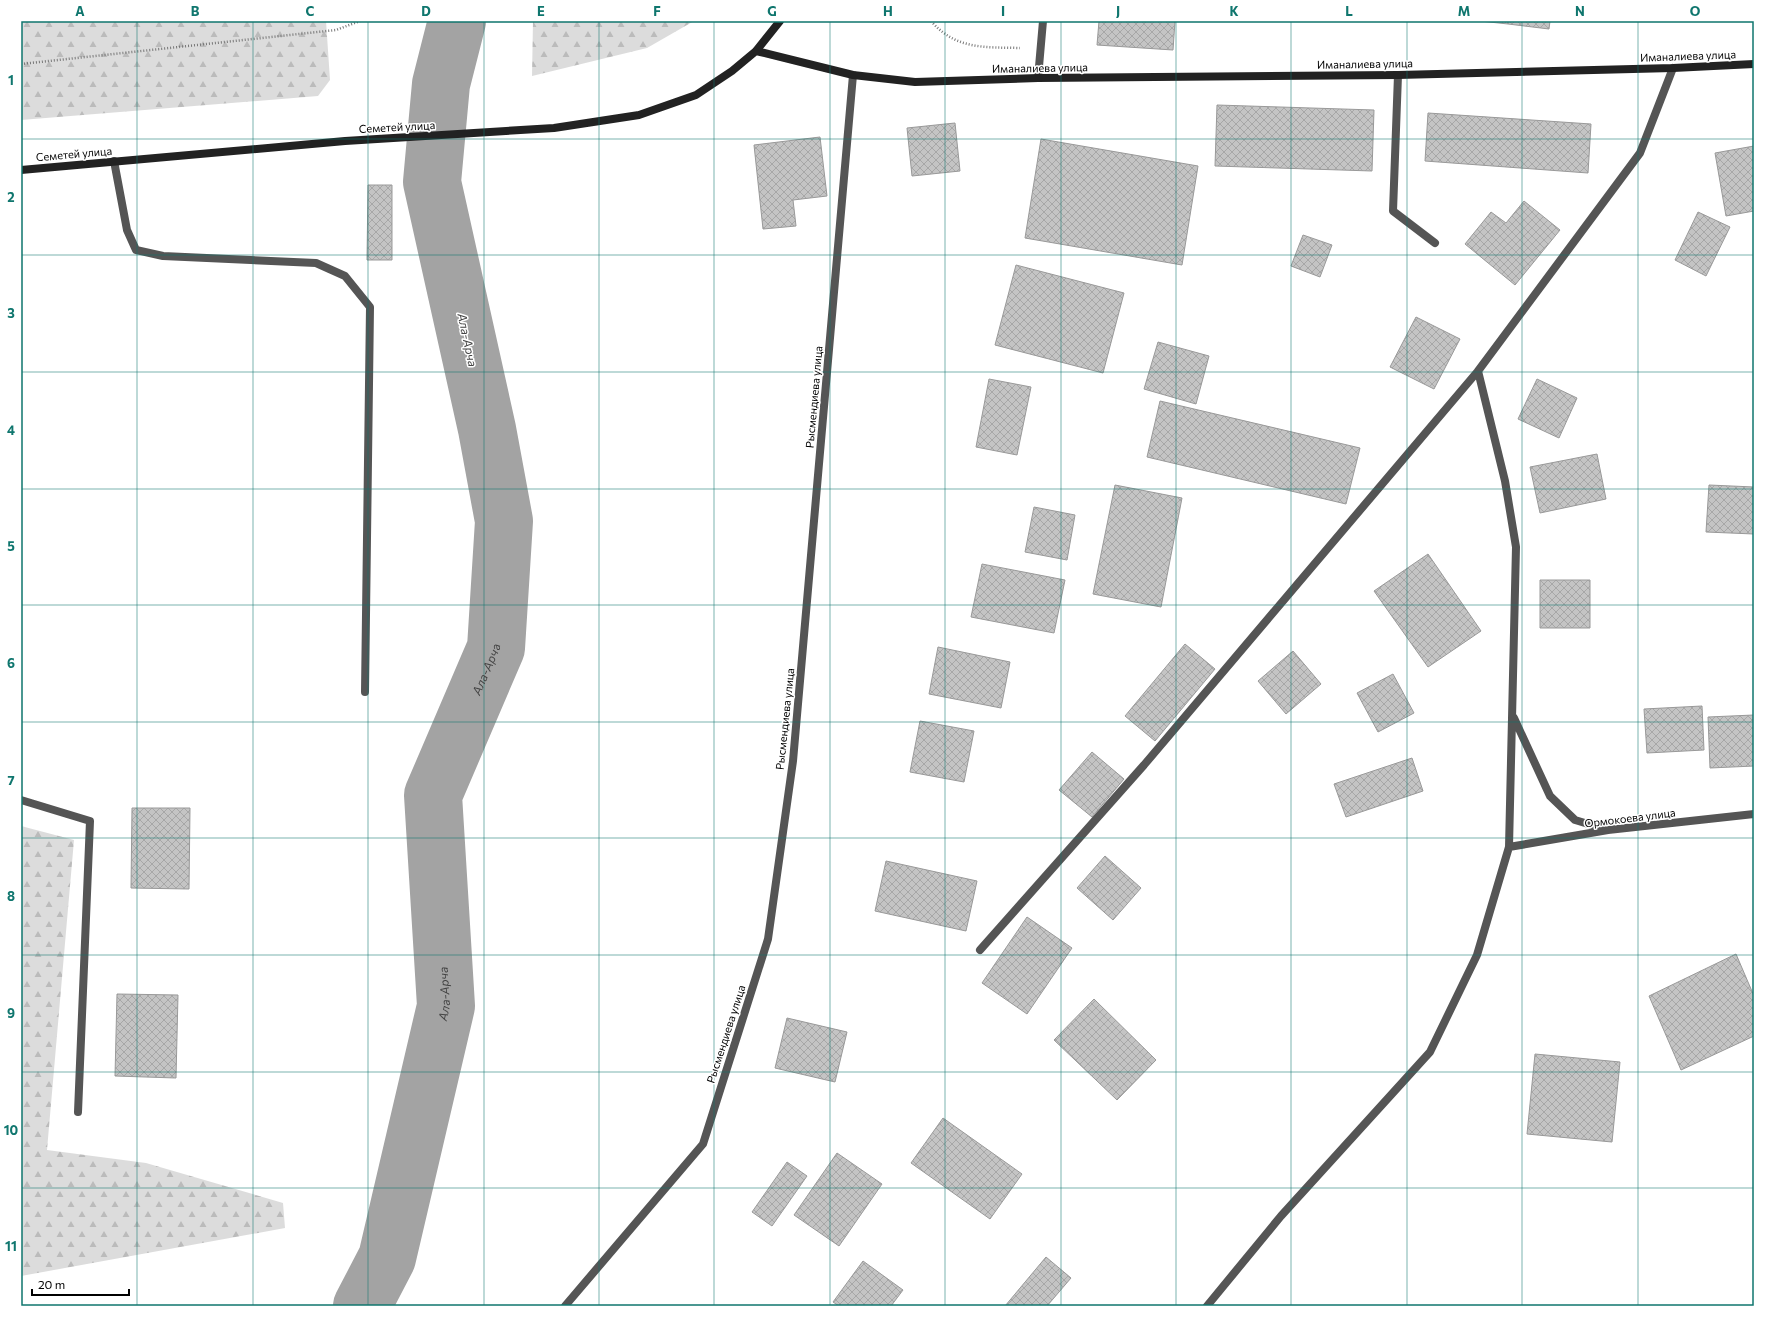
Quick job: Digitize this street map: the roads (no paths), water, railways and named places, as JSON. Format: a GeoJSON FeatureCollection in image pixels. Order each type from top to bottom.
{"type":"FeatureCollection","features":[{"type":"Feature","properties":{"kind":"street","name":"Семетей улица"},"geometry":{"type":"LineString","coordinates":[[21,170],[345,141],[554,128],[639,115],[696,95],[732,71],[756,51],[780,21]]}},
{"type":"Feature","properties":{"kind":"street"},"geometry":{"type":"LineString","coordinates":[[1038,78],[1044,21]]}},
{"type":"Feature","properties":{"kind":"street","name":"Иманалиева улица"},"geometry":{"type":"LineString","coordinates":[[756,51],[853,75],[915,82],[1038,78],[1398,75],[1673,68],[1754,64]]}},
{"type":"Feature","properties":{"kind":"street"},"geometry":{"type":"LineString","coordinates":[[980,950],[1144,765],[1478,370],[1640,152],[1673,68]]}},
{"type":"Feature","properties":{"kind":"street","name":"Рысмендиева улица"},"geometry":{"type":"LineString","coordinates":[[565,1306],[703,1144],[768,939],[793,760],[853,75]]}},
{"type":"Feature","properties":{"kind":"street"},"geometry":{"type":"LineString","coordinates":[[1398,75],[1393,211],[1435,243]]}},
{"type":"Feature","properties":{"kind":"street"},"geometry":{"type":"LineString","coordinates":[[114,161],[127,230],[136,250],[164,256],[316,263],[345,276],[370,307],[365,692]]}},
{"type":"Feature","properties":{"kind":"street"},"geometry":{"type":"LineString","coordinates":[[1207,1306],[1282,1216],[1430,1052],[1477,955],[1508,846],[1513,715],[1516,547],[1505,481],[1478,370]]}},
{"type":"Feature","properties":{"kind":"street"},"geometry":{"type":"LineString","coordinates":[[1513,715],[1550,796],[1575,820],[1608,830]]}},
{"type":"Feature","properties":{"kind":"street"},"geometry":{"type":"LineString","coordinates":[[21,800],[90,821],[78,1112]]}},
{"type":"Feature","properties":{"kind":"street","name":"Ормокоева улица"},"geometry":{"type":"LineString","coordinates":[[1508,846],[1608,830],[1754,814]]}},
{"type":"Feature","properties":{"kind":"waterway","name":"Ала-Арча"},"geometry":{"type":"LineString","coordinates":[[362,1306],[387,1258],[446,1006],[433,795],[496,648],[504,521],[487,429],[432,182],[441,84],[457,21]]}}]}
